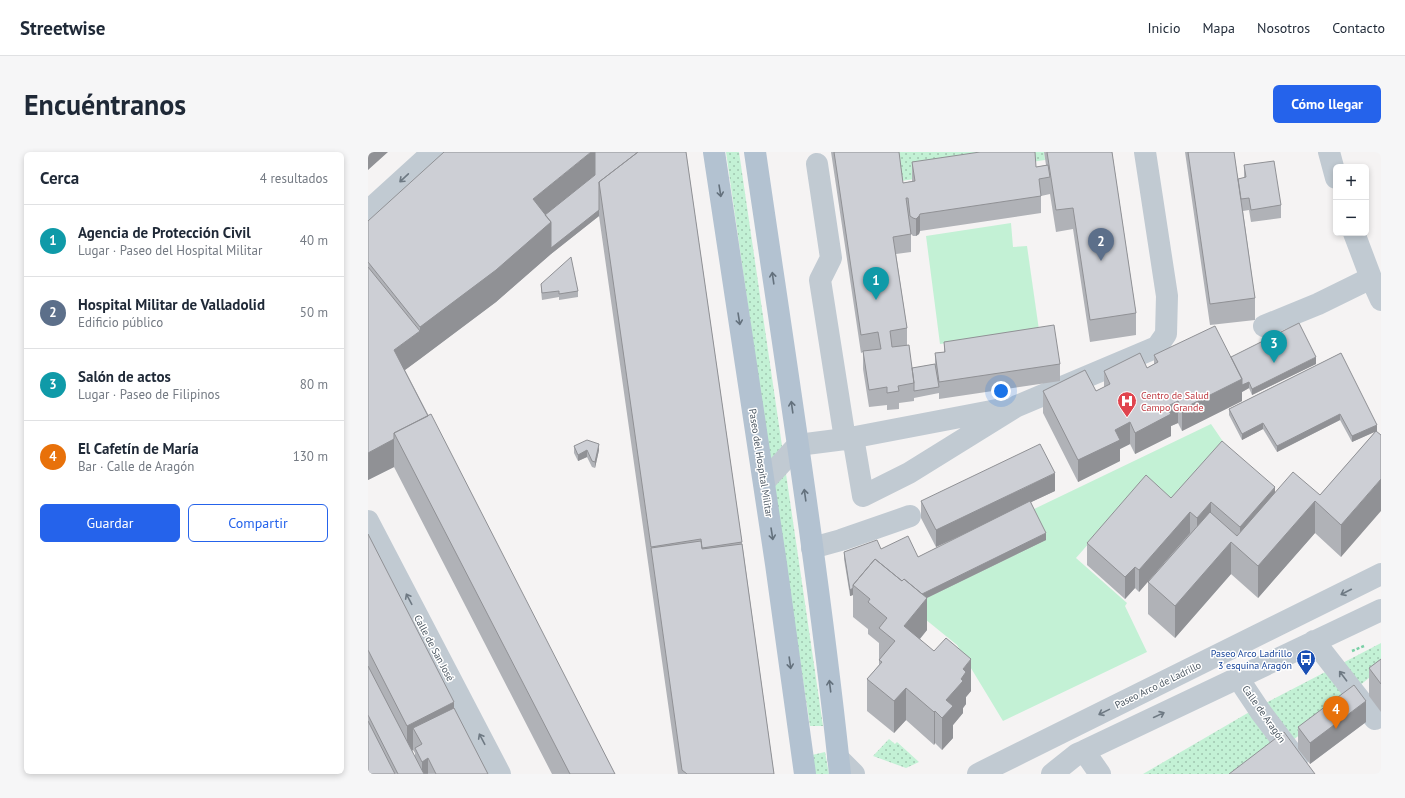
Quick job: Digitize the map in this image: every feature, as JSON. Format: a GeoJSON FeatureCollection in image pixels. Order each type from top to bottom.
{"type":"FeatureCollection","features":[{"type":"Feature","properties":{"kind":"main road","name":"Paseo del Hospital Militar"},"geometry":{"type":"LineString","coordinates":[[714,152],[776,564],[805,774]]}},
{"type":"Feature","properties":{"kind":"main road"},"geometry":{"type":"LineString","coordinates":[[755,152],[798,445],[839,766]]}},
{"type":"Feature","properties":{"kind":"street"},"geometry":{"type":"LineString","coordinates":[[368,212],[433,152]]}},
{"type":"Feature","properties":{"kind":"street"},"geometry":{"type":"LineString","coordinates":[[817,164],[831,258],[820,280],[849,438],[863,496],[909,473],[1017,406],[1157,347],[1166,334],[1167,296],[1145,152]]}},
{"type":"Feature","properties":{"kind":"street"},"geometry":{"type":"LineString","coordinates":[[1329,152],[1333,167]]}},
{"type":"Feature","properties":{"kind":"street"},"geometry":{"type":"LineString","coordinates":[[1355,236],[1381,300]]}},
{"type":"Feature","properties":{"kind":"street"},"geometry":{"type":"LineString","coordinates":[[1264,326],[1318,304],[1371,278]]}},
{"type":"Feature","properties":{"kind":"street"},"geometry":{"type":"LineString","coordinates":[[764,482],[798,445],[849,438],[961,418],[1017,406]]}},
{"type":"Feature","properties":{"kind":"street"},"geometry":{"type":"LineString","coordinates":[[812,548],[838,541],[910,516]]}},
{"type":"Feature","properties":{"kind":"street","name":"Calle de San José"},"geometry":{"type":"LineString","coordinates":[[368,521],[500,774]]}},
{"type":"Feature","properties":{"kind":"street","name":"Paseo Arco de Ladrillo"},"geometry":{"type":"LineString","coordinates":[[978,774],[1381,574]]}},
{"type":"Feature","properties":{"kind":"street"},"geometry":{"type":"LineString","coordinates":[[1052,774],[1077,754],[1381,610]]}},
{"type":"Feature","properties":{"kind":"street"},"geometry":{"type":"LineString","coordinates":[[1314,641],[1375,719]]}},
{"type":"Feature","properties":{"kind":"street","name":"Calle de Aragón"},"geometry":{"type":"LineString","coordinates":[[1238,678],[1260,711],[1305,770]]}},
{"type":"Feature","properties":{"kind":"street"},"geometry":{"type":"LineString","coordinates":[[1084,751],[1100,774]]}},
{"type":"Feature","properties":{"kind":"street"},"geometry":{"type":"LineString","coordinates":[[839,766],[854,774]]}},
{"type":"Feature","properties":{"kind":"green space"},"geometry":{"type":"Polygon","coordinates":[[[726,152],[739,152],[782,446],[770,461],[726,152]]]}},
{"type":"Feature","properties":{"kind":"green space"},"geometry":{"type":"Polygon","coordinates":[[[878,152],[1044,152],[1045,160],[901,181],[878,152]]]}},
{"type":"Feature","properties":{"kind":"green space"},"geometry":{"type":"Polygon","coordinates":[[[1011,223],[1013,247],[1027,246],[1039,330],[940,344],[926,236],[1011,223]]]}},
{"type":"Feature","properties":{"kind":"green space"},"geometry":{"type":"Polygon","coordinates":[[[1211,424],[1224,443],[1168,507],[1141,484],[1076,558],[1127,603],[1125,606],[1147,652],[1003,721],[957,645],[909,606],[1032,510],[1211,424]]]}},
{"type":"Feature","properties":{"kind":"green space"},"geometry":{"type":"Polygon","coordinates":[[[785,467],[823,726],[810,726],[773,482],[785,467]]]}},
{"type":"Feature","properties":{"kind":"green space"},"geometry":{"type":"Polygon","coordinates":[[[1381,643],[1381,668],[1286,746],[1249,774],[1143,774],[1258,707],[1381,643]]]}},
{"type":"Feature","properties":{"kind":"green space"},"geometry":{"type":"Polygon","coordinates":[[[889,739],[895,744],[897,742],[919,762],[906,768],[873,756],[889,739]]]}},
{"type":"Feature","properties":{"kind":"green space"},"geometry":{"type":"Polygon","coordinates":[[[825,752],[829,774],[814,774],[812,755],[825,752]]]}},
{"type":"Feature","properties":{"kind":"building"},"geometry":{"type":"Polygon","coordinates":[[[444,152],[591,152],[533,199],[551,222],[496,270],[420,327],[368,262],[368,221],[444,152]]]}},
{"type":"Feature","properties":{"kind":"building"},"geometry":{"type":"Polygon","coordinates":[[[595,152],[638,152],[599,182],[599,210],[551,248],[551,222],[545,215],[595,175],[595,152]]]}},
{"type":"Feature","properties":{"kind":"building"},"geometry":{"type":"Polygon","coordinates":[[[638,152],[686,152],[742,542],[702,548],[701,539],[651,547],[599,182],[638,152]]]}},
{"type":"Feature","properties":{"kind":"building"},"geometry":{"type":"Polygon","coordinates":[[[834,152],[899,152],[903,183],[915,181],[912,162],[980,152],[1035,152],[1036,167],[1048,165],[1050,177],[1039,179],[1041,196],[920,214],[916,219],[910,216],[908,198],[906,198],[911,234],[893,237],[907,328],[890,331],[892,347],[909,345],[914,383],[898,386],[899,391],[887,393],[887,387],[869,390],[863,351],[881,349],[878,332],[861,335],[834,152]]]}},
{"type":"Feature","properties":{"kind":"building"},"geometry":{"type":"Polygon","coordinates":[[[1047,152],[1112,152],[1136,313],[1090,320],[1073,208],[1056,210],[1047,152]]]}},
{"type":"Feature","properties":{"kind":"building"},"geometry":{"type":"Polygon","coordinates":[[[1188,152],[1234,152],[1255,298],[1210,304],[1188,152]]]}},
{"type":"Feature","properties":{"kind":"building"},"geometry":{"type":"Polygon","coordinates":[[[1274,161],[1281,205],[1251,210],[1249,198],[1241,199],[1238,179],[1246,177],[1244,165],[1274,161]]]}},
{"type":"Feature","properties":{"kind":"building"},"geometry":{"type":"Polygon","coordinates":[[[571,257],[578,291],[559,294],[559,291],[542,293],[541,284],[571,257]]]}},
{"type":"Feature","properties":{"kind":"building"},"geometry":{"type":"Polygon","coordinates":[[[368,267],[420,331],[394,350],[428,416],[394,433],[394,439],[368,453],[368,267]]]}},
{"type":"Feature","properties":{"kind":"building"},"geometry":{"type":"Polygon","coordinates":[[[1299,323],[1316,357],[1252,389],[1249,382],[1242,385],[1242,379],[1231,357],[1299,323]]]}},
{"type":"Feature","properties":{"kind":"building"},"geometry":{"type":"Polygon","coordinates":[[[1054,325],[1060,364],[939,382],[935,353],[945,352],[944,342],[1054,325]]]}},
{"type":"Feature","properties":{"kind":"building","name":"Centro de Salud Campo Grande"},"geometry":{"type":"Polygon","coordinates":[[[1215,326],[1242,379],[1182,409],[1178,401],[1166,407],[1171,414],[1135,433],[1130,422],[1115,430],[1120,440],[1078,460],[1043,391],[1085,370],[1096,391],[1110,384],[1104,371],[1140,353],[1147,368],[1158,362],[1154,355],[1215,326]]]}},
{"type":"Feature","properties":{"kind":"building"},"geometry":{"type":"Polygon","coordinates":[[[1341,353],[1377,425],[1352,436],[1340,414],[1277,446],[1263,423],[1242,434],[1229,409],[1341,353]]]}},
{"type":"Feature","properties":{"kind":"building"},"geometry":{"type":"Polygon","coordinates":[[[935,364],[939,387],[914,391],[912,368],[935,364]]]}},
{"type":"Feature","properties":{"kind":"building"},"geometry":{"type":"Polygon","coordinates":[[[431,414],[615,774],[570,774],[394,433],[431,414]]]}},
{"type":"Feature","properties":{"kind":"building"},"geometry":{"type":"Polygon","coordinates":[[[1376,431],[1381,435],[1381,479],[1341,525],[1315,501],[1258,566],[1231,542],[1175,606],[1148,582],[1210,512],[1237,536],[1293,472],[1320,495],[1376,431]]]}},
{"type":"Feature","properties":{"kind":"building"},"geometry":{"type":"Polygon","coordinates":[[[587,440],[599,444],[595,462],[592,461],[587,450],[578,455],[574,446],[587,440]]]}},
{"type":"Feature","properties":{"kind":"building"},"geometry":{"type":"Polygon","coordinates":[[[1222,441],[1275,487],[1240,527],[1211,502],[1197,518],[1190,512],[1139,570],[1135,567],[1125,577],[1087,543],[1146,475],[1171,498],[1222,441]]]}},
{"type":"Feature","properties":{"kind":"building"},"geometry":{"type":"Polygon","coordinates":[[[1040,444],[1055,473],[936,530],[921,501],[1040,444]]]}},
{"type":"Feature","properties":{"kind":"building"},"geometry":{"type":"Polygon","coordinates":[[[1030,501],[1046,533],[922,594],[904,579],[902,581],[875,559],[850,590],[844,552],[877,540],[881,549],[908,536],[918,557],[1030,501]]]}},
{"type":"Feature","properties":{"kind":"building"},"geometry":{"type":"Polygon","coordinates":[[[368,534],[454,702],[407,726],[368,650],[368,534]]]}},
{"type":"Feature","properties":{"kind":"building"},"geometry":{"type":"Polygon","coordinates":[[[701,541],[702,549],[742,544],[774,774],[687,774],[682,770],[651,548],[701,541]]]}},
{"type":"Feature","properties":{"kind":"building"},"geometry":{"type":"Polygon","coordinates":[[[875,559],[902,581],[904,579],[927,598],[904,626],[934,651],[946,638],[971,659],[963,669],[966,672],[961,679],[963,681],[946,700],[953,706],[942,718],[906,688],[894,701],[867,679],[882,662],[879,660],[895,641],[879,628],[887,618],[868,602],[870,599],[853,585],[875,559]]]}},
{"type":"Feature","properties":{"kind":"building"},"geometry":{"type":"Polygon","coordinates":[[[1381,659],[1381,684],[1369,668],[1381,659]]]}},
{"type":"Feature","properties":{"kind":"building"},"geometry":{"type":"Polygon","coordinates":[[[368,666],[424,774],[398,774],[368,715],[368,666]]]}},
{"type":"Feature","properties":{"kind":"building"},"geometry":{"type":"Polygon","coordinates":[[[1354,685],[1366,701],[1310,743],[1298,727],[1354,685]]]}},
{"type":"Feature","properties":{"kind":"building"},"geometry":{"type":"Polygon","coordinates":[[[454,708],[488,774],[436,774],[428,758],[422,762],[415,748],[422,744],[413,728],[454,708]]]}},
{"type":"Feature","properties":{"kind":"building"},"geometry":{"type":"Polygon","coordinates":[[[368,721],[395,774],[368,774],[368,721]]]}},
{"type":"Feature","properties":{"kind":"building"},"geometry":{"type":"Polygon","coordinates":[[[1284,732],[1315,774],[1229,774],[1284,732]]]}},
{"type":"Feature","properties":{"kind":"place","name":"Hospital Militar de Valladolid"},"geometry":{"type":"Point","coordinates":[1101,261]}},
{"type":"Feature","properties":{"kind":"place","name":"Agencia de Protección Civil"},"geometry":{"type":"Point","coordinates":[876,300]}},
{"type":"Feature","properties":{"kind":"place","name":"Salón de actos"},"geometry":{"type":"Point","coordinates":[1274,363]}},
{"type":"Feature","properties":{"kind":"place","name":"Centro de Salud Campo Grande"},"geometry":{"type":"Point","coordinates":[1127,418]}},
{"type":"Feature","properties":{"kind":"place","name":"Paseo Arco Ladrillo 3 esquina Aragón"},"geometry":{"type":"Point","coordinates":[1306,676]}},
{"type":"Feature","properties":{"kind":"place","name":"El Cafetín de María"},"geometry":{"type":"Point","coordinates":[1336,729]}}]}
